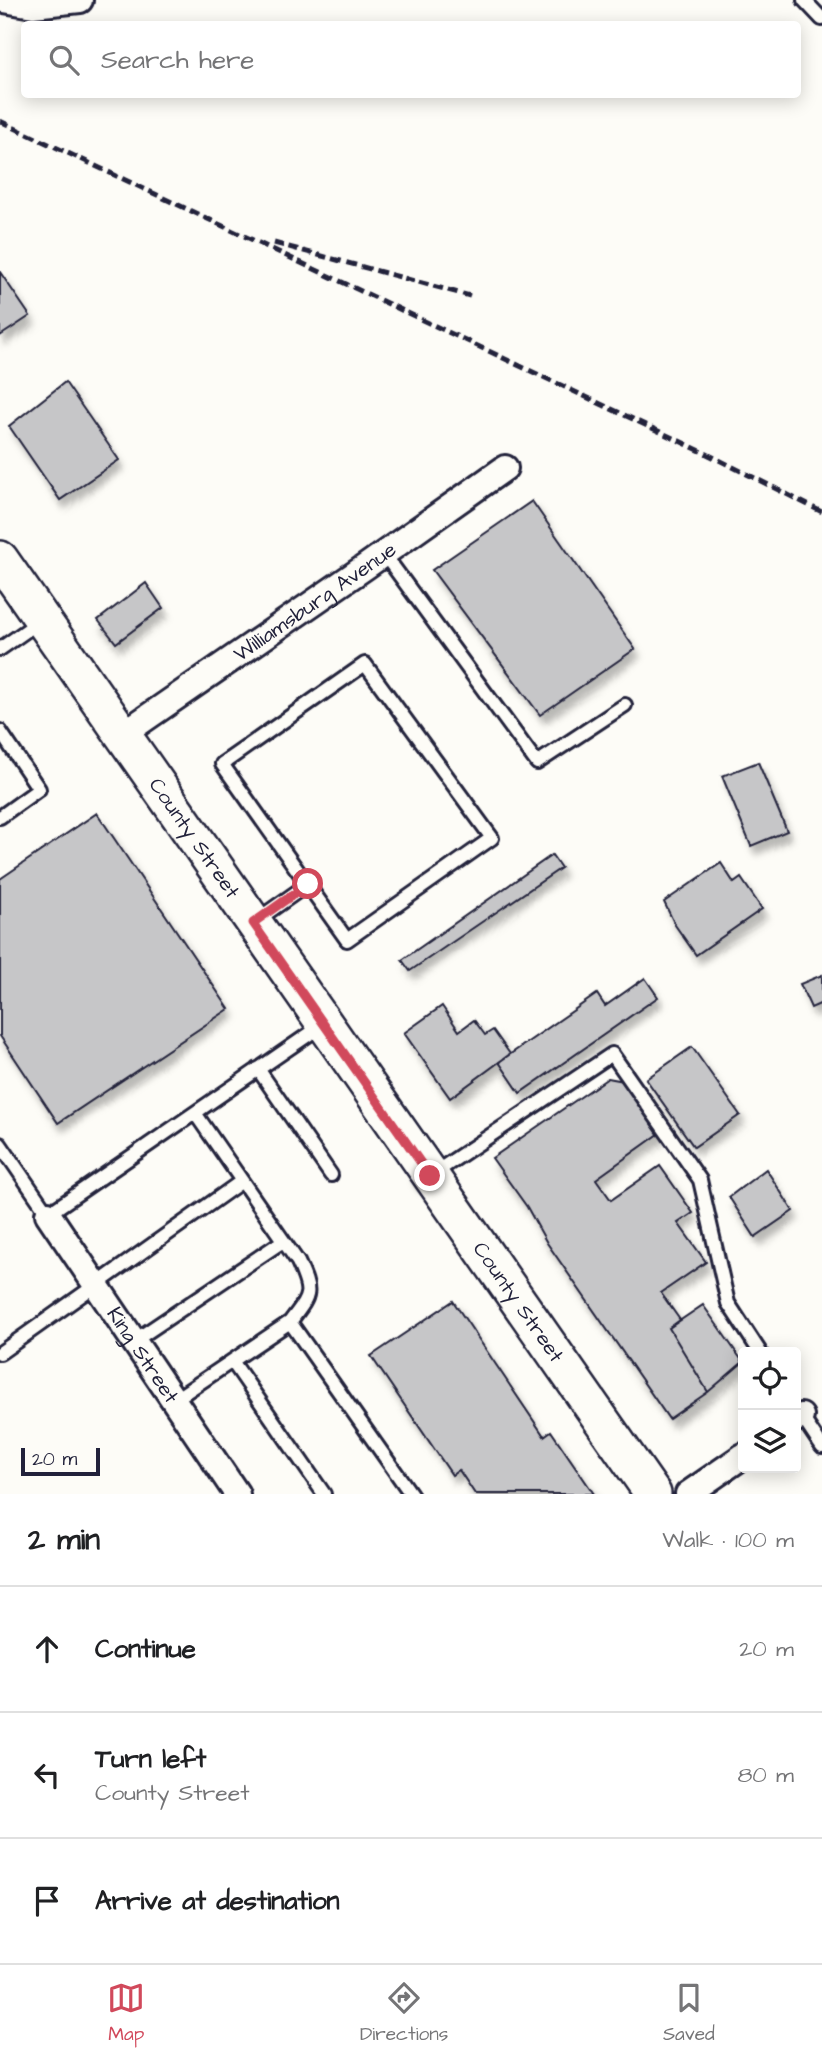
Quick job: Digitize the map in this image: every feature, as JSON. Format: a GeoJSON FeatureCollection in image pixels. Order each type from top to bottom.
{"type":"FeatureCollection","features":[{"type":"Feature","properties":{"kind":"street"},"geometry":{"type":"LineString","coordinates":[[4,0],[33,5],[80,0]]}},
{"type":"Feature","properties":{"kind":"street","name":"Williamsburg Avenue"},"geometry":{"type":"LineString","coordinates":[[123,734],[505,468]]}},
{"type":"Feature","properties":{"kind":"street","name":"County Street"},"geometry":{"type":"LineString","coordinates":[[0,559],[653,1494]]}},
{"type":"Feature","properties":{"kind":"street","name":"King Street"},"geometry":{"type":"LineString","coordinates":[[48,1214],[174,1400],[229,1491]]}},
{"type":"Feature","properties":{"kind":"street"},"geometry":{"type":"LineString","coordinates":[[688,1494],[738,1459]]}},
{"type":"Feature","properties":{"kind":"lane"},"geometry":{"type":"LineString","coordinates":[[804,0],[822,19]]}},
{"type":"Feature","properties":{"kind":"lane"},"geometry":{"type":"LineString","coordinates":[[384,554],[537,763],[625,705]]}},
{"type":"Feature","properties":{"kind":"lane"},"geometry":{"type":"LineString","coordinates":[[0,649],[42,619]]}},
{"type":"Feature","properties":{"kind":"lane"},"geometry":{"type":"LineString","coordinates":[[365,664],[492,838],[347,940],[308,884],[222,764],[365,664]]}},
{"type":"Feature","properties":{"kind":"lane"},"geometry":{"type":"LineString","coordinates":[[0,731],[39,789],[0,817]]}},
{"type":"Feature","properties":{"kind":"lane"},"geometry":{"type":"LineString","coordinates":[[253,923],[308,884]]}},
{"type":"Feature","properties":{"kind":"lane"},"geometry":{"type":"LineString","coordinates":[[0,1144],[48,1214],[324,1024]]}},
{"type":"Feature","properties":{"kind":"lane"},"geometry":{"type":"LineString","coordinates":[[430,1176],[612,1054],[700,1180],[729,1303],[757,1347]]}},
{"type":"Feature","properties":{"kind":"lane"},"geometry":{"type":"LineString","coordinates":[[258,1069],[331,1175]]}},
{"type":"Feature","properties":{"kind":"lane"},"geometry":{"type":"LineString","coordinates":[[174,1400],[290,1322],[307,1298],[307,1281],[298,1262],[195,1113]]}},
{"type":"Feature","properties":{"kind":"lane"},"geometry":{"type":"LineString","coordinates":[[0,1353],[242,1181]]}},
{"type":"Feature","properties":{"kind":"lane"},"geometry":{"type":"LineString","coordinates":[[134,1340],[283,1241]]}},
{"type":"Feature","properties":{"kind":"lane"},"geometry":{"type":"LineString","coordinates":[[290,1322],[411,1494]]}},
{"type":"Feature","properties":{"kind":"lane"},"geometry":{"type":"LineString","coordinates":[[232,1361],[324,1494]]}},
{"type":"Feature","properties":{"kind":"lane"},"geometry":{"type":"LineString","coordinates":[[801,1420],[822,1447]]}},
{"type":"Feature","properties":{"kind":"building"},"geometry":{"type":"Polygon","coordinates":[[[0,272],[30,316],[0,336],[0,272]]]}},
{"type":"Feature","properties":{"kind":"building"},"geometry":{"type":"Polygon","coordinates":[[[65,382],[119,460],[60,500],[9,426],[65,382]]]}},
{"type":"Feature","properties":{"kind":"building"},"geometry":{"type":"Polygon","coordinates":[[[532,501],[635,649],[540,715],[432,570],[532,501]]]}},
{"type":"Feature","properties":{"kind":"building"},"geometry":{"type":"Polygon","coordinates":[[[146,583],[163,608],[116,643],[98,620],[146,583]]]}},
{"type":"Feature","properties":{"kind":"building"},"geometry":{"type":"Polygon","coordinates":[[[758,762],[787,831],[751,846],[722,776],[758,762]]]}},
{"type":"Feature","properties":{"kind":"building"},"geometry":{"type":"Polygon","coordinates":[[[97,813],[229,1009],[58,1123],[0,1036],[0,879],[97,813]]]}},
{"type":"Feature","properties":{"kind":"building"},"geometry":{"type":"Polygon","coordinates":[[[552,855],[561,868],[410,971],[402,960],[552,855]]]}},
{"type":"Feature","properties":{"kind":"building"},"geometry":{"type":"Polygon","coordinates":[[[721,863],[734,883],[741,878],[762,909],[696,955],[675,925],[664,902],[721,863]]]}},
{"type":"Feature","properties":{"kind":"building"},"geometry":{"type":"Polygon","coordinates":[[[822,975],[822,1003],[811,1008],[800,984],[822,975]]]}},
{"type":"Feature","properties":{"kind":"building"},"geometry":{"type":"Polygon","coordinates":[[[645,978],[658,997],[520,1093],[499,1062],[597,994],[605,1006],[645,978]]]}},
{"type":"Feature","properties":{"kind":"building"},"geometry":{"type":"Polygon","coordinates":[[[442,1006],[459,1031],[474,1020],[485,1035],[493,1030],[510,1054],[450,1098],[404,1033],[442,1006]]]}},
{"type":"Feature","properties":{"kind":"building"},"geometry":{"type":"Polygon","coordinates":[[[692,1047],[740,1115],[694,1147],[646,1079],[692,1047]]]}},
{"type":"Feature","properties":{"kind":"building"},"geometry":{"type":"Polygon","coordinates":[[[608,1078],[629,1082],[663,1131],[596,1179],[611,1200],[660,1166],[693,1213],[678,1223],[706,1262],[661,1293],[680,1320],[669,1328],[708,1392],[669,1419],[547,1243],[527,1207],[492,1158],[608,1078]]]}},
{"type":"Feature","properties":{"kind":"building"},"geometry":{"type":"Polygon","coordinates":[[[766,1169],[793,1211],[755,1237],[729,1197],[766,1169]]]}},
{"type":"Feature","properties":{"kind":"building"},"geometry":{"type":"Polygon","coordinates":[[[453,1301],[544,1436],[551,1431],[594,1494],[475,1494],[459,1470],[452,1475],[371,1356],[453,1301]]]}},
{"type":"Feature","properties":{"kind":"building"},"geometry":{"type":"Polygon","coordinates":[[[703,1305],[738,1355],[738,1366],[708,1392],[669,1328],[703,1305]]]}},
{"type":"Feature","properties":{"kind":"railway"},"geometry":{"type":"LineString","coordinates":[[0,121],[707,454],[822,512]]}},
{"type":"Feature","properties":{"kind":"railway"},"geometry":{"type":"LineString","coordinates":[[274,243],[470,296]]}},
{"type":"Feature","properties":{"kind":"route"},"geometry":{"type":"LineString","coordinates":[[308,884],[253,923],[430,1176]]}}]}
